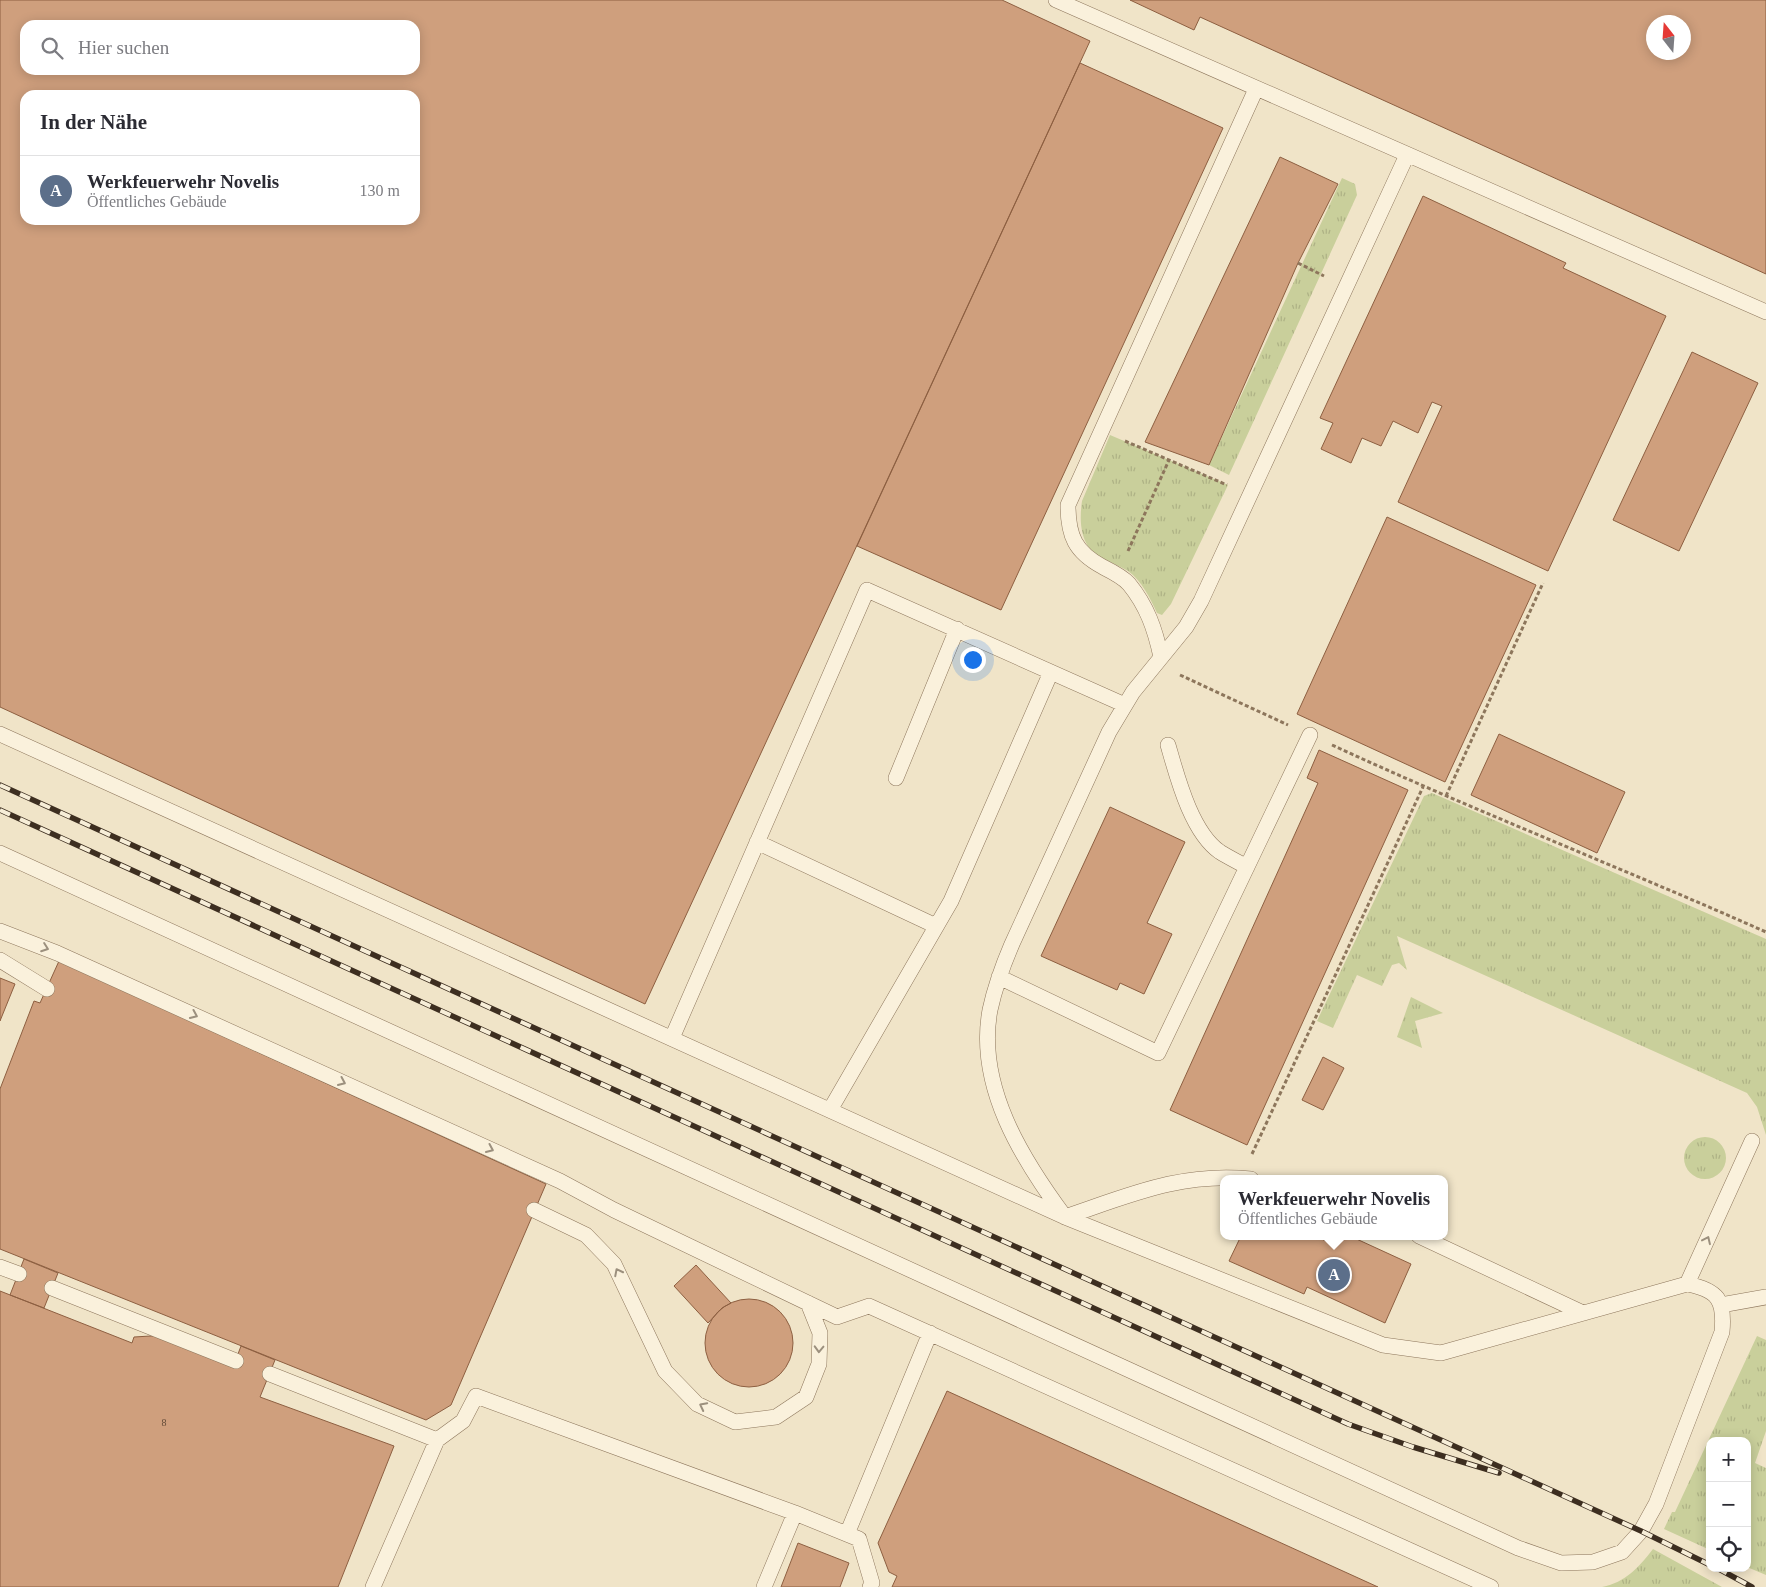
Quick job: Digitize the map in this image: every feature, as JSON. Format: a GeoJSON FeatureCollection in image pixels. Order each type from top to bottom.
{"type":"FeatureCollection","features":[{"type":"Feature","properties":{"kind":"lane"},"geometry":{"type":"LineString","coordinates":[[1056,0],[1256,90],[1766,312]]}},
{"type":"Feature","properties":{"kind":"lane"},"geometry":{"type":"LineString","coordinates":[[1161,657],[1155,630],[1146,607],[1127,582],[1081,554],[1068,519],[1068,505],[1256,90]]}},
{"type":"Feature","properties":{"kind":"lane"},"geometry":{"type":"LineString","coordinates":[[1065,1217],[1020,1152],[1005,1119],[993,1081],[988,1041],[990,1011],[999,977],[1012,944],[1109,732],[1125,705],[1186,627],[1201,601],[1407,155]]}},
{"type":"Feature","properties":{"kind":"lane"},"geometry":{"type":"LineString","coordinates":[[672,1038],[867,590],[1125,705]]}},
{"type":"Feature","properties":{"kind":"lane"},"geometry":{"type":"LineString","coordinates":[[896,778],[957,629]]}},
{"type":"Feature","properties":{"kind":"lane"},"geometry":{"type":"LineString","coordinates":[[830,1110],[951,901],[1051,672]]}},
{"type":"Feature","properties":{"kind":"lane"},"geometry":{"type":"LineString","coordinates":[[0,734],[1065,1217],[1383,1345],[1441,1353],[1687,1284],[1704,1287],[1715,1293],[1721,1305],[1723,1319],[1720,1339],[1656,1504],[1641,1532],[1622,1552],[1593,1562],[1561,1563],[1518,1548],[0,853]]}},
{"type":"Feature","properties":{"kind":"lane"},"geometry":{"type":"LineString","coordinates":[[999,977],[1158,1053],[1310,735]]}},
{"type":"Feature","properties":{"kind":"lane"},"geometry":{"type":"LineString","coordinates":[[1168,745],[1182,796],[1201,829],[1219,851],[1247,867]]}},
{"type":"Feature","properties":{"kind":"lane"},"geometry":{"type":"LineString","coordinates":[[757,842],[936,926]]}},
{"type":"Feature","properties":{"kind":"lane"},"geometry":{"type":"LineString","coordinates":[[0,931],[57,953],[560,1181],[614,1210],[837,1317],[869,1306],[1491,1587]]}},
{"type":"Feature","properties":{"kind":"lane"},"geometry":{"type":"LineString","coordinates":[[0,960],[47,989]]}},
{"type":"Feature","properties":{"kind":"lane"},"geometry":{"type":"LineString","coordinates":[[1687,1284],[1752,1141]]}},
{"type":"Feature","properties":{"kind":"lane"},"geometry":{"type":"LineString","coordinates":[[1065,1217],[1160,1184],[1220,1176]]}},
{"type":"Feature","properties":{"kind":"lane"},"geometry":{"type":"LineString","coordinates":[[534,1210],[586,1235],[614,1264],[665,1371],[697,1404],[735,1422],[776,1417],[806,1397],[819,1364],[820,1333],[808,1303]]}},
{"type":"Feature","properties":{"kind":"lane"},"geometry":{"type":"LineString","coordinates":[[1428,1240],[1583,1313]]}},
{"type":"Feature","properties":{"kind":"lane"},"geometry":{"type":"LineString","coordinates":[[0,1267],[19,1274]]}},
{"type":"Feature","properties":{"kind":"lane"},"geometry":{"type":"LineString","coordinates":[[52,1288],[236,1361]]}},
{"type":"Feature","properties":{"kind":"lane"},"geometry":{"type":"LineString","coordinates":[[1721,1305],[1766,1298]]}},
{"type":"Feature","properties":{"kind":"lane"},"geometry":{"type":"LineString","coordinates":[[847,1534],[930,1333]]}},
{"type":"Feature","properties":{"kind":"lane"},"geometry":{"type":"LineString","coordinates":[[270,1374],[437,1440]]}},
{"type":"Feature","properties":{"kind":"lane"},"geometry":{"type":"LineString","coordinates":[[373,1587],[437,1440],[463,1421],[476,1396],[795,1513],[859,1539],[872,1583],[870,1587]]}},
{"type":"Feature","properties":{"kind":"lane"},"geometry":{"type":"LineString","coordinates":[[764,1587],[795,1513]]}},
{"type":"Feature","properties":{"kind":"path"},"geometry":{"type":"LineString","coordinates":[[1101,431],[1250,495]]}},
{"type":"Feature","properties":{"kind":"path"},"geometry":{"type":"LineString","coordinates":[[1117,575],[1169,460]]}},
{"type":"Feature","properties":{"kind":"path"},"geometry":{"type":"LineString","coordinates":[[1446,796],[1543,582]]}},
{"type":"Feature","properties":{"kind":"path"},"geometry":{"type":"LineString","coordinates":[[1247,1175],[1423,787],[1637,875],[1766,932]]}},
{"type":"Feature","properties":{"kind":"green space"},"geometry":{"type":"Polygon","coordinates":[[[1342,178],[1355,184],[1357,195],[1229,475],[1209,465],[1342,178]]]}},
{"type":"Feature","properties":{"kind":"green space"},"geometry":{"type":"Polygon","coordinates":[[[1110,435],[1228,485],[1171,604],[1162,615],[1157,613],[1137,580],[1128,571],[1093,552],[1082,532],[1082,501],[1110,435]]]}},
{"type":"Feature","properties":{"kind":"green space"},"geometry":{"type":"Polygon","coordinates":[[[1432,793],[1766,939],[1766,1135],[1757,1107],[1747,1093],[1397,936],[1407,970],[1399,963],[1392,965],[1382,986],[1357,975],[1333,1028],[1317,1021],[1424,796],[1432,793]]]}},
{"type":"Feature","properties":{"kind":"green space"},"geometry":{"type":"Polygon","coordinates":[[[1411,997],[1443,1013],[1415,1021],[1422,1048],[1397,1037],[1411,997]]]}},
{"type":"Feature","properties":{"kind":"green space"},"geometry":{"type":"Polygon","coordinates":[[[1705,1137],[1720,1143],[1726,1158],[1720,1173],[1705,1179],[1690,1173],[1684,1158],[1690,1143],[1705,1137]]]}},
{"type":"Feature","properties":{"kind":"green space"},"geometry":{"type":"Polygon","coordinates":[[[1757,1336],[1766,1340],[1766,1431],[1755,1463],[1766,1468],[1766,1575],[1751,1569],[1751,1437],[1710,1437],[1757,1336]]]}},
{"type":"Feature","properties":{"kind":"green space"},"geometry":{"type":"Polygon","coordinates":[[[1706,1445],[1706,1548],[1664,1529],[1672,1512],[1675,1512],[1706,1445]]]}},
{"type":"Feature","properties":{"kind":"green space"},"geometry":{"type":"Polygon","coordinates":[[[1653,1549],[1722,1587],[1602,1587],[1625,1578],[1653,1549]]]}},
{"type":"Feature","properties":{"kind":"building"},"geometry":{"type":"Polygon","coordinates":[[[0,0],[1002,0],[1090,41],[645,1004],[0,707],[0,0]]]}},
{"type":"Feature","properties":{"kind":"building"},"geometry":{"type":"Polygon","coordinates":[[[1130,0],[1766,0],[1766,274],[1200,17],[1194,30],[1130,0]]]}},
{"type":"Feature","properties":{"kind":"building"},"geometry":{"type":"Polygon","coordinates":[[[1080,63],[1223,128],[1001,610],[857,546],[1080,63]]]}},
{"type":"Feature","properties":{"kind":"building"},"geometry":{"type":"Polygon","coordinates":[[[1280,157],[1338,184],[1298,263],[1209,465],[1145,442],[1280,157]]]}},
{"type":"Feature","properties":{"kind":"building"},"geometry":{"type":"Polygon","coordinates":[[[1423,196],[1566,263],[1563,268],[1666,316],[1548,571],[1398,502],[1442,406],[1432,402],[1418,433],[1393,421],[1381,446],[1362,438],[1351,463],[1321,449],[1333,423],[1320,418],[1423,196]]]}},
{"type":"Feature","properties":{"kind":"building"},"geometry":{"type":"Polygon","coordinates":[[[1692,352],[1758,383],[1679,551],[1613,520],[1692,352]]]}},
{"type":"Feature","properties":{"kind":"building"},"geometry":{"type":"Polygon","coordinates":[[[1387,517],[1536,585],[1445,782],[1297,714],[1387,517]]]}},
{"type":"Feature","properties":{"kind":"building"},"geometry":{"type":"Polygon","coordinates":[[[1499,734],[1625,792],[1597,853],[1471,795],[1499,734]]]}},
{"type":"Feature","properties":{"kind":"building"},"geometry":{"type":"Polygon","coordinates":[[[1319,750],[1408,790],[1247,1145],[1170,1110],[1318,783],[1307,778],[1319,750]]]}},
{"type":"Feature","properties":{"kind":"building"},"geometry":{"type":"Polygon","coordinates":[[[1110,807],[1185,842],[1147,923],[1172,934],[1144,994],[1120,983],[1117,990],[1041,956],[1110,807]]]}},
{"type":"Feature","properties":{"kind":"building"},"geometry":{"type":"Polygon","coordinates":[[[59,961],[546,1184],[451,1405],[426,1420],[0,1249],[0,1089],[34,1001],[40,1003],[59,961]]]}},
{"type":"Feature","properties":{"kind":"building"},"geometry":{"type":"Polygon","coordinates":[[[0,978],[15,984],[0,1021],[0,978]]]}},
{"type":"Feature","properties":{"kind":"building"},"geometry":{"type":"Polygon","coordinates":[[[1323,1057],[1344,1068],[1323,1110],[1302,1100],[1323,1057]]]}},
{"type":"Feature","properties":{"kind":"building"},"geometry":{"type":"Polygon","coordinates":[[[1239,1240],[1324,1240],[1328,1242],[1329,1240],[1359,1240],[1411,1264],[1385,1323],[1307,1287],[1304,1294],[1229,1261],[1239,1240]]]}},
{"type":"Feature","properties":{"kind":"building"},"geometry":{"type":"Polygon","coordinates":[[[24,1259],[58,1273],[44,1308],[10,1295],[24,1259]]]}},
{"type":"Feature","properties":{"kind":"building"},"geometry":{"type":"Polygon","coordinates":[[[696,1265],[731,1303],[722,1308],[708,1323],[674,1286],[696,1265]]]}},
{"type":"Feature","properties":{"kind":"building"},"geometry":{"type":"Polygon","coordinates":[[[0,1291],[132,1343],[134,1337],[167,1335],[235,1362],[241,1346],[275,1360],[260,1397],[394,1446],[338,1587],[0,1587],[0,1291]]]}},
{"type":"Feature","properties":{"kind":"building"},"geometry":{"type":"Polygon","coordinates":[[[749,1299],[766,1302],[780,1312],[790,1326],[793,1343],[790,1360],[780,1374],[766,1384],[749,1387],[732,1384],[718,1374],[708,1360],[705,1343],[708,1326],[718,1312],[732,1302],[749,1299]]]}},
{"type":"Feature","properties":{"kind":"building"},"geometry":{"type":"Polygon","coordinates":[[[947,1391],[1378,1587],[892,1587],[897,1576],[889,1572],[878,1543],[947,1391]]]}},
{"type":"Feature","properties":{"kind":"building"},"geometry":{"type":"Polygon","coordinates":[[[798,1543],[849,1563],[840,1587],[781,1587],[798,1543]]]}},
{"type":"Feature","properties":{"kind":"railway"},"geometry":{"type":"LineString","coordinates":[[0,785],[1641,1531],[1706,1563]]}},
{"type":"Feature","properties":{"kind":"railway"},"geometry":{"type":"LineString","coordinates":[[0,810],[1348,1424],[1413,1447],[1499,1473]]}},
{"type":"Feature","properties":{"kind":"railway"},"geometry":{"type":"LineString","coordinates":[[1724,1572],[1752,1587]]}},
{"type":"Feature","properties":{"kind":"place","name":"Werkfeuerwehr Novelis"},"geometry":{"type":"Point","coordinates":[1334,1275]}}]}
